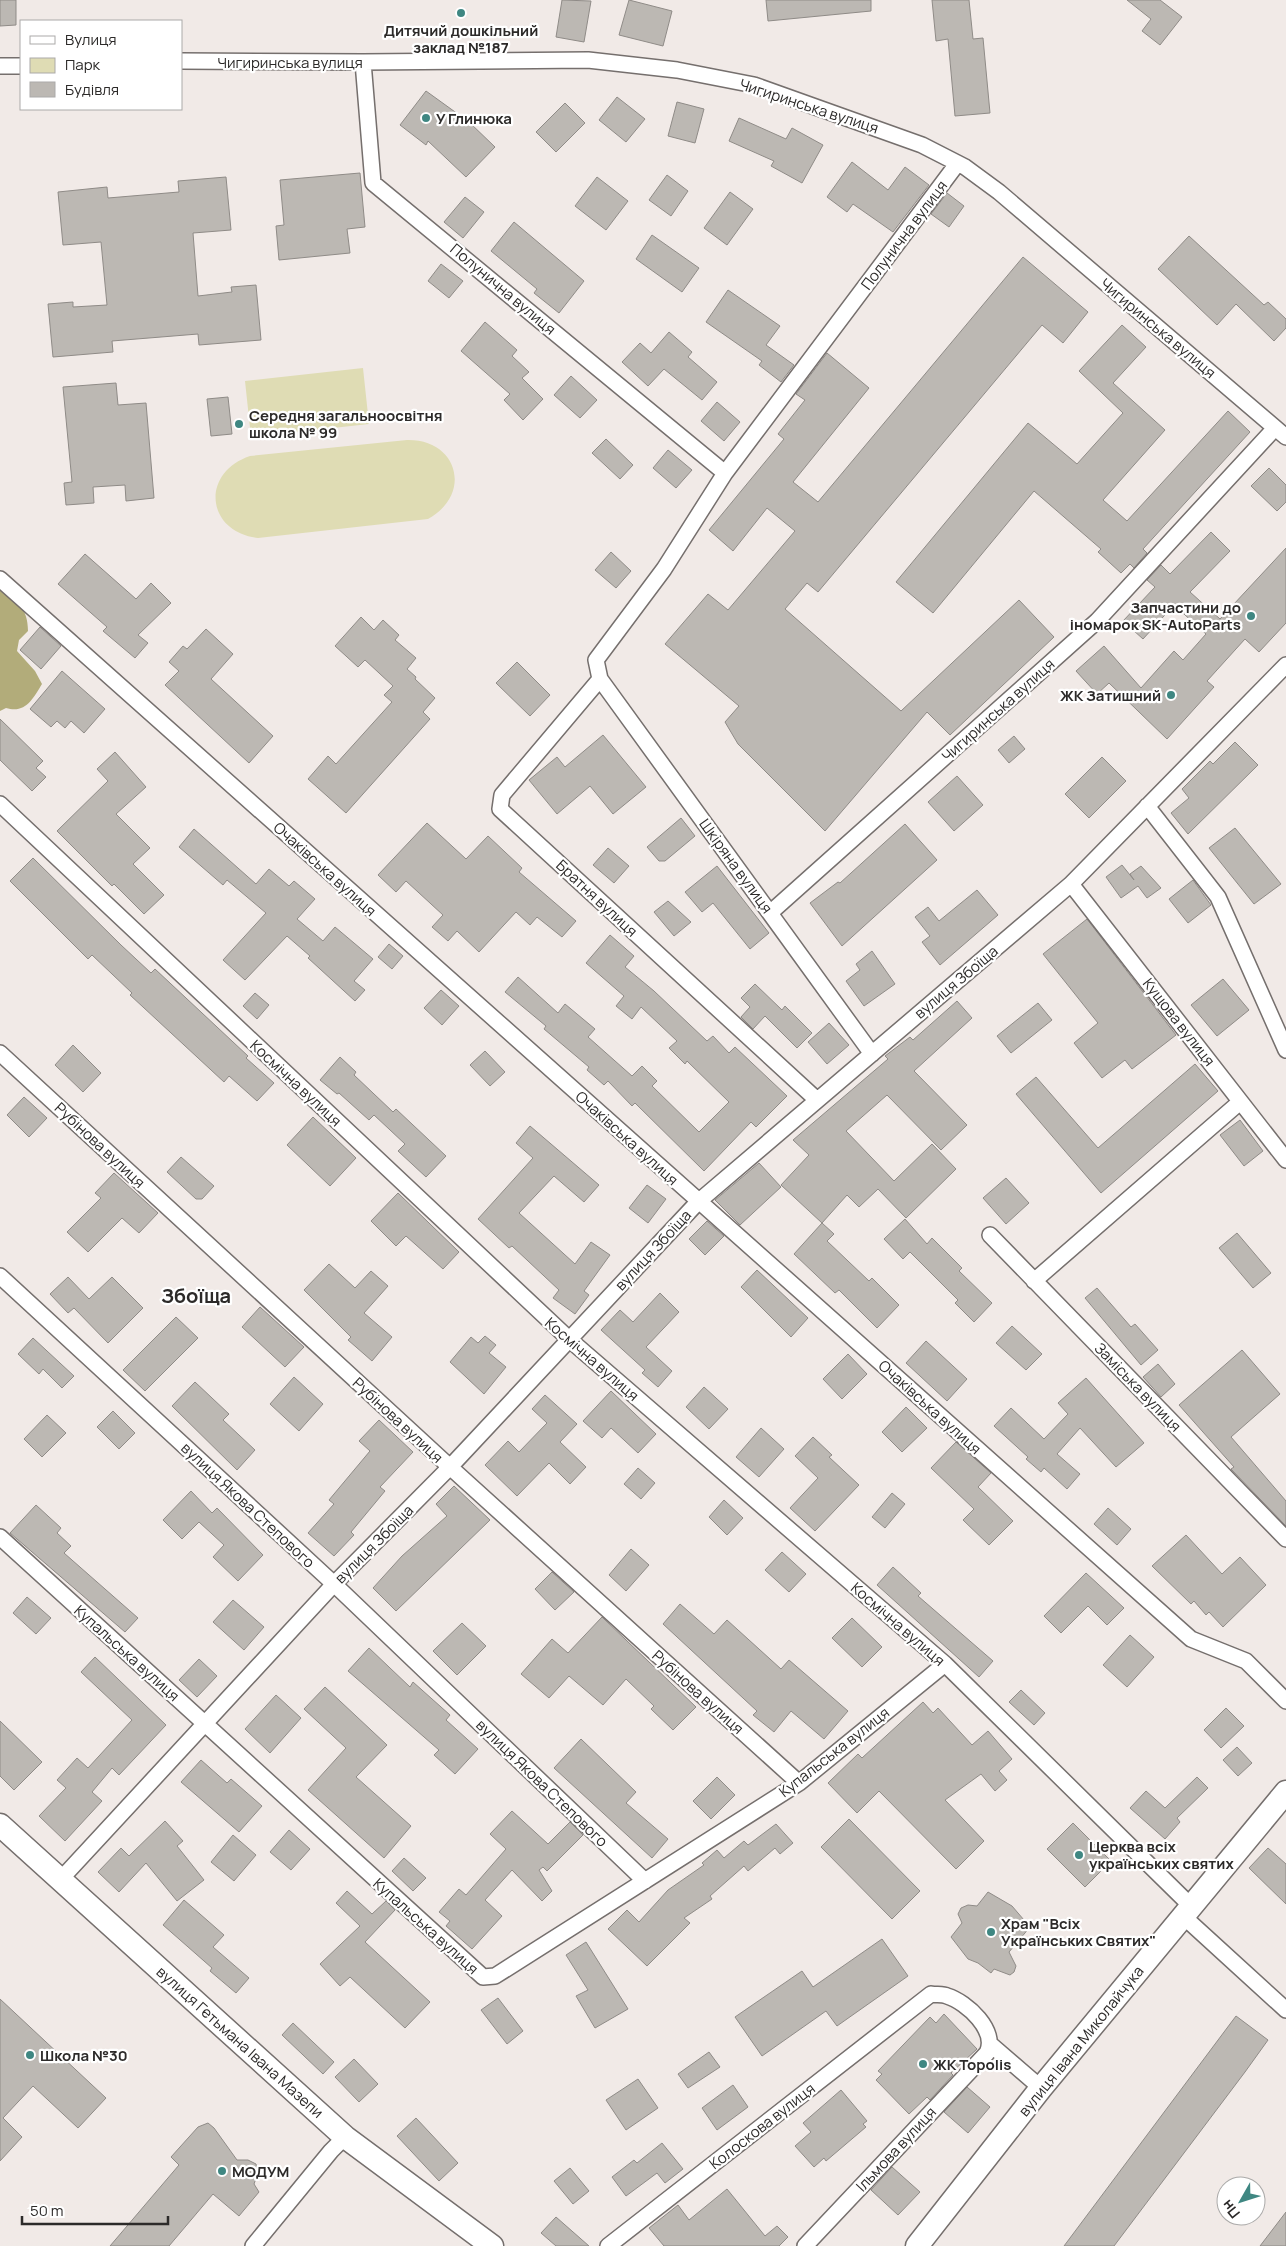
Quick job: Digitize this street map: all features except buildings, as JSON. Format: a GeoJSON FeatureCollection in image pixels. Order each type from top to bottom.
{"type":"FeatureCollection","features":[{"type":"Feature","properties":{"kind":"main road","name":"вулиця Івана Миколайчука"},"geometry":{"type":"LineString","coordinates":[[917,2246],[1041,2088],[1286,1792]]}},
{"type":"Feature","properties":{"kind":"main road","name":"вулиця Гетьмана Івана Мазепи"},"geometry":{"type":"LineString","coordinates":[[0,1824],[345,2137],[492,2246]]}},
{"type":"Feature","properties":{"kind":"street","name":"Чигиринська вулиця"},"geometry":{"type":"LineString","coordinates":[[182,61],[588,60],[677,70],[754,85],[922,145],[965,167],[999,192],[1280,432],[1097,621],[770,913]]}},
{"type":"Feature","properties":{"kind":"street","name":"Полунична вулиця"},"geometry":{"type":"LineString","coordinates":[[362,62],[373,183],[725,473]]}},
{"type":"Feature","properties":{"kind":"street"},"geometry":{"type":"LineString","coordinates":[[0,66],[20,66]]}},
{"type":"Feature","properties":{"kind":"street","name":"Полунична вулиця"},"geometry":{"type":"LineString","coordinates":[[600,678],[596,660],[664,569],[725,473],[957,164]]}},
{"type":"Feature","properties":{"kind":"street","name":"Очаківська вулиця"},"geometry":{"type":"LineString","coordinates":[[0,579],[1191,1639],[1246,1661],[1286,1700]]}},
{"type":"Feature","properties":{"kind":"street","name":"вулиця Збоїща"},"geometry":{"type":"LineString","coordinates":[[62,1879],[334,1584],[450,1467],[698,1202],[1071,884],[1286,665]]}},
{"type":"Feature","properties":{"kind":"street","name":"Шкіряна вулиця"},"geometry":{"type":"LineString","coordinates":[[600,678],[872,1054]]}},
{"type":"Feature","properties":{"kind":"street","name":"Братня вулиця"},"geometry":{"type":"LineString","coordinates":[[600,678],[502,795],[500,809],[817,1100]]}},
{"type":"Feature","properties":{"kind":"street","name":"Космічна вулиця"},"geometry":{"type":"LineString","coordinates":[[0,804],[570,1340],[945,1664],[1286,2010]]}},
{"type":"Feature","properties":{"kind":"street"},"geometry":{"type":"LineString","coordinates":[[1148,806],[1218,897],[1286,1050]]}},
{"type":"Feature","properties":{"kind":"street","name":"Кущова вулиця"},"geometry":{"type":"LineString","coordinates":[[1071,884],[1286,1160]]}},
{"type":"Feature","properties":{"kind":"street","name":"Рубінова вулиця"},"geometry":{"type":"LineString","coordinates":[[0,1053],[450,1467],[799,1783]]}},
{"type":"Feature","properties":{"kind":"street"},"geometry":{"type":"LineString","coordinates":[[1034,1281],[1240,1102]]}},
{"type":"Feature","properties":{"kind":"street","name":"Заміська вулиця"},"geometry":{"type":"LineString","coordinates":[[990,1236],[1286,1539]]}},
{"type":"Feature","properties":{"kind":"street","name":"вулиця Якова Степового"},"geometry":{"type":"LineString","coordinates":[[0,1276],[334,1584],[645,1880]]}},
{"type":"Feature","properties":{"kind":"street","name":"Купальська вулиця"},"geometry":{"type":"LineString","coordinates":[[0,1537],[483,1977],[495,1976],[799,1783],[945,1664]]}},
{"type":"Feature","properties":{"kind":"street","name":"Колоскова вулиця"},"geometry":{"type":"LineString","coordinates":[[608,2246],[931,1994],[946,1995],[960,2002],[974,2014],[984,2028],[988,2048]]}},
{"type":"Feature","properties":{"kind":"street"},"geometry":{"type":"LineString","coordinates":[[988,2048],[1041,2088]]}},
{"type":"Feature","properties":{"kind":"street","name":"Ільмова вулиця"},"geometry":{"type":"LineString","coordinates":[[805,2246],[988,2048]]}},
{"type":"Feature","properties":{"kind":"street"},"geometry":{"type":"LineString","coordinates":[[253,2246],[330,2151],[345,2137]]}},
{"type":"Feature","properties":{"kind":"green space"},"geometry":{"type":"Polygon","coordinates":[[[363,368],[369,424],[251,437],[245,381],[363,368]]]}},
{"type":"Feature","properties":{"kind":"green space"},"geometry":{"type":"Polygon","coordinates":[[[407,440],[424,442],[438,448],[448,458],[453,470],[455,483],[451,496],[442,508],[428,519],[258,538],[241,533],[228,525],[219,514],[216,501],[217,488],[223,475],[234,464],[250,456],[407,440]]]}},
{"type":"Feature","properties":{"kind":"shaded area"},"geometry":{"type":"Polygon","coordinates":[[[0,586],[20,605],[26,616],[28,631],[19,640],[17,651],[35,671],[42,684],[28,704],[18,709],[6,708],[0,711],[0,586]]]}},
{"type":"Feature","properties":{"kind":"place","name":"Дитячий дошкільний заклад №187"},"geometry":{"type":"Point","coordinates":[461,13]}},
{"type":"Feature","properties":{"kind":"place","name":"У Глинюка"},"geometry":{"type":"Point","coordinates":[426,118]}},
{"type":"Feature","properties":{"kind":"place","name":"Середня загальноосвітня школа № 99"},"geometry":{"type":"Point","coordinates":[239,424]}},
{"type":"Feature","properties":{"kind":"place","name":"Запчастини до іномарок SK-AutoParts"},"geometry":{"type":"Point","coordinates":[1251,616]}},
{"type":"Feature","properties":{"kind":"place","name":"ЖК Затишний"},"geometry":{"type":"Point","coordinates":[1171,695]}},
{"type":"Feature","properties":{"kind":"place","name":"Церква всіх українських святих"},"geometry":{"type":"Point","coordinates":[1079,1855]}},
{"type":"Feature","properties":{"kind":"place","name":"Храм \"Всіх Українських Святих\""},"geometry":{"type":"Point","coordinates":[991,1932]}},
{"type":"Feature","properties":{"kind":"place","name":"Школа №30"},"geometry":{"type":"Point","coordinates":[30,2055]}},
{"type":"Feature","properties":{"kind":"place","name":"ЖК Topolis"},"geometry":{"type":"Point","coordinates":[923,2064]}},
{"type":"Feature","properties":{"kind":"place","name":"МОДУМ"},"geometry":{"type":"Point","coordinates":[222,2171]}},
{"type":"Feature","properties":{"kind":"district","name":"Збоїща"},"geometry":{"type":"Point","coordinates":[196,1295]}}]}
